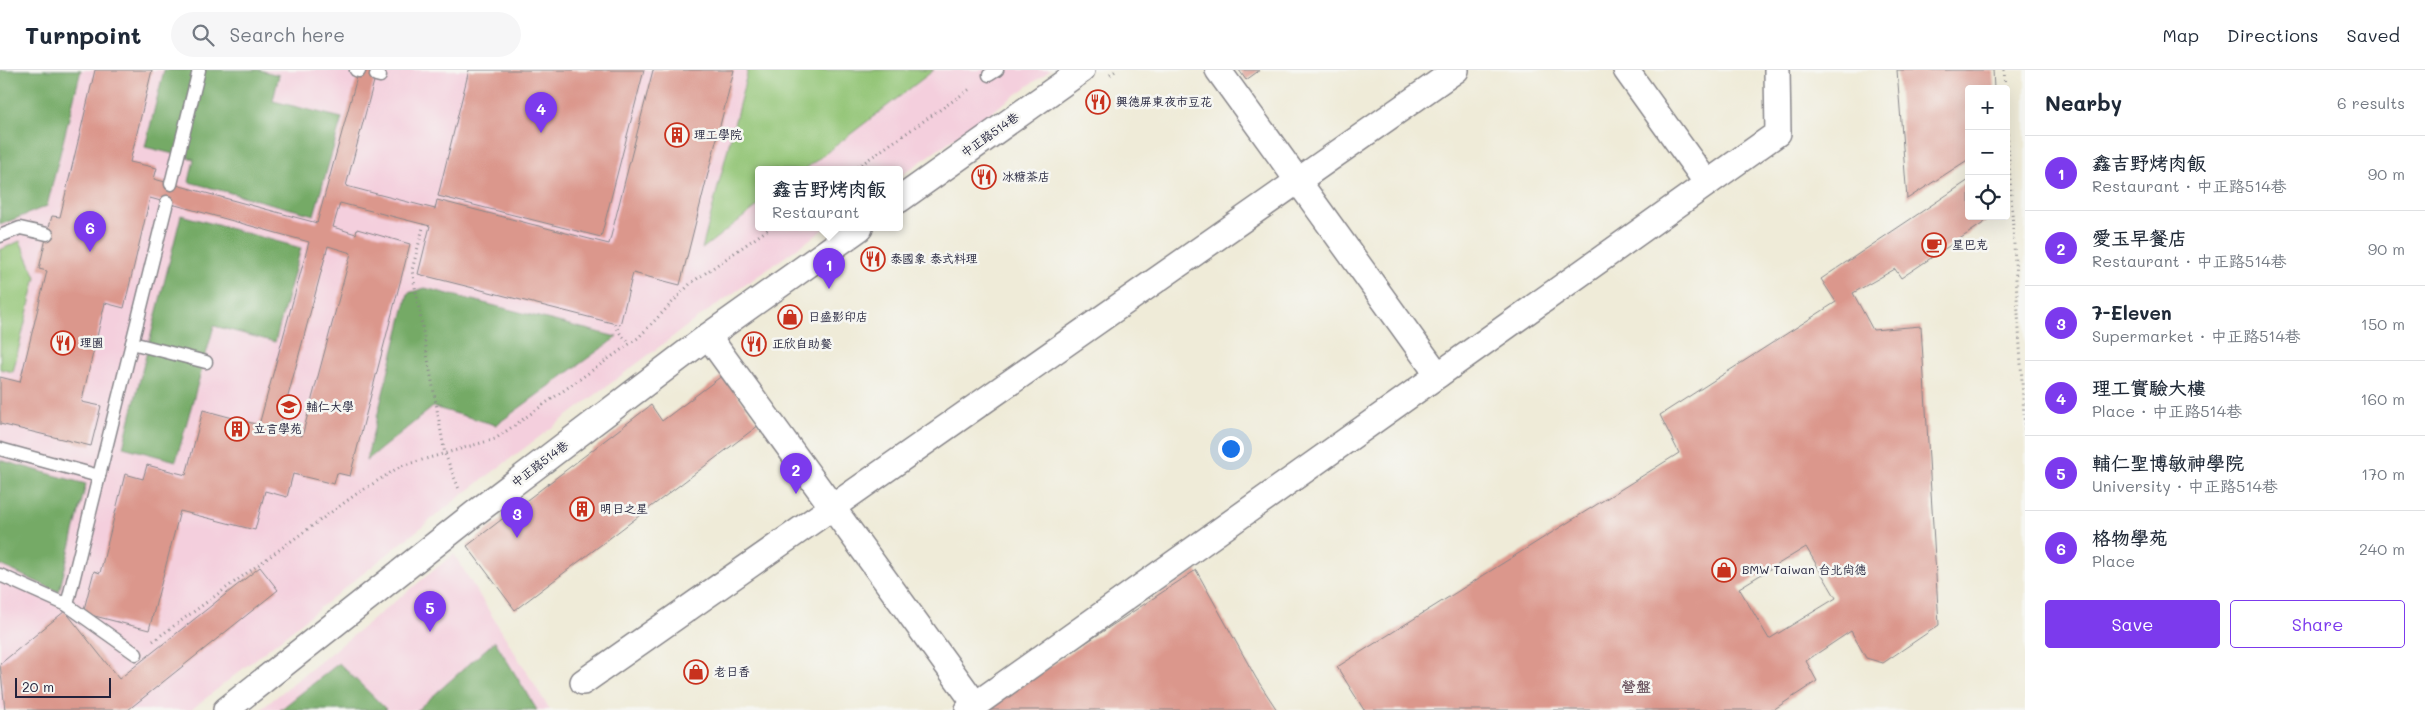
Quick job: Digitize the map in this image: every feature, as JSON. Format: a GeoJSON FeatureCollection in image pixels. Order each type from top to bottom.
{"type":"FeatureCollection","features":[{"type":"Feature","properties":{"kind":"street","name":"中正路514巷"},"geometry":{"type":"LineString","coordinates":[[903,197],[1082,70]]}},
{"type":"Feature","properties":{"kind":"street"},"geometry":{"type":"LineString","coordinates":[[1218,70],[1438,375]]}},
{"type":"Feature","properties":{"kind":"street"},"geometry":{"type":"LineString","coordinates":[[583,682],[1456,70]]}},
{"type":"Feature","properties":{"kind":"street"},"geometry":{"type":"LineString","coordinates":[[1626,70],[1707,183]]}},
{"type":"Feature","properties":{"kind":"street"},"geometry":{"type":"LineString","coordinates":[[708,336],[972,707],[1778,133],[1777,70]]}},
{"type":"Feature","properties":{"kind":"street","name":"中正路514巷"},"geometry":{"type":"LineString","coordinates":[[226,710],[476,513],[708,336],[856,231]]}},
{"type":"Feature","properties":{"kind":"lane"},"geometry":{"type":"LineString","coordinates":[[171,184],[199,70]]}},
{"type":"Feature","properties":{"kind":"lane"},"geometry":{"type":"LineString","coordinates":[[67,605],[167,202]]}},
{"type":"Feature","properties":{"kind":"lane"},"geometry":{"type":"LineString","coordinates":[[0,236],[20,228],[47,234]]}},
{"type":"Feature","properties":{"kind":"lane"},"geometry":{"type":"LineString","coordinates":[[132,342],[206,362]]}},
{"type":"Feature","properties":{"kind":"lane"},"geometry":{"type":"LineString","coordinates":[[0,449],[99,476]]}},
{"type":"Feature","properties":{"kind":"lane"},"geometry":{"type":"LineString","coordinates":[[0,575],[67,605],[136,654]]}},
{"type":"Feature","properties":{"kind":"path"},"geometry":{"type":"LineString","coordinates":[[2004,70],[2005,85]]}},
{"type":"Feature","properties":{"kind":"path"},"geometry":{"type":"LineString","coordinates":[[859,166],[993,73]]}},
{"type":"Feature","properties":{"kind":"path"},"geometry":{"type":"LineString","coordinates":[[2007,130],[2025,432]]}},
{"type":"Feature","properties":{"kind":"path"},"geometry":{"type":"LineString","coordinates":[[424,224],[412,270],[445,454],[462,495]]}},
{"type":"Feature","properties":{"kind":"path"},"geometry":{"type":"LineString","coordinates":[[136,654],[355,495],[400,466],[495,439],[638,338],[692,283],[766,231]]}},
{"type":"Feature","properties":{"kind":"path"},"geometry":{"type":"LineString","coordinates":[[615,324],[620,333],[630,342]]}},
{"type":"Feature","properties":{"kind":"shaded area","name":"輔仁大學"},"geometry":{"type":"Polygon","coordinates":[[[0,70],[1051,70],[903,174],[903,166],[755,166],[755,231],[822,231],[695,320],[462,495],[191,710],[0,710],[0,70]]]}},
{"type":"Feature","properties":{"kind":"shaded area"},"geometry":{"type":"Polygon","coordinates":[[[454,554],[550,710],[260,710],[454,554]]]}},
{"type":"Feature","properties":{"kind":"green space"},"geometry":{"type":"Polygon","coordinates":[[[0,70],[81,70],[47,206],[0,225],[0,70]]]}},
{"type":"Feature","properties":{"kind":"green space"},"geometry":{"type":"Polygon","coordinates":[[[164,70],[259,70],[279,75],[273,101],[342,118],[314,215],[189,182],[194,159],[145,147],[164,70]]]}},
{"type":"Feature","properties":{"kind":"green space"},"geometry":{"type":"Polygon","coordinates":[[[748,70],[934,70],[809,166],[755,166],[755,208],[702,249],[748,70]]]}},
{"type":"Feature","properties":{"kind":"green space"},"geometry":{"type":"Polygon","coordinates":[[[181,215],[301,248],[275,342],[214,326],[176,461],[123,447],[181,215]]]}},
{"type":"Feature","properties":{"kind":"green space"},"geometry":{"type":"Polygon","coordinates":[[[20,241],[36,277],[13,372],[0,369],[0,250],[20,241]]]}},
{"type":"Feature","properties":{"kind":"green space"},"geometry":{"type":"Polygon","coordinates":[[[425,288],[617,337],[496,425],[433,407],[366,461],[408,293],[425,288]]]}},
{"type":"Feature","properties":{"kind":"green space"},"geometry":{"type":"Polygon","coordinates":[[[0,460],[86,484],[59,592],[0,565],[0,460]]]}},
{"type":"Feature","properties":{"kind":"green space"},"geometry":{"type":"Polygon","coordinates":[[[495,641],[537,710],[417,710],[495,641]]]}},
{"type":"Feature","properties":{"kind":"green space"},"geometry":{"type":"Polygon","coordinates":[[[339,663],[387,710],[280,710],[339,663]]]}},
{"type":"Feature","properties":{"kind":"building"},"geometry":{"type":"Polygon","coordinates":[[[95,70],[152,70],[130,162],[157,168],[154,179],[317,223],[359,70],[377,70],[346,186],[435,209],[437,200],[609,244],[653,70],[734,70],[680,285],[633,273],[620,325],[418,274],[430,226],[340,203],[333,227],[356,234],[357,229],[410,244],[350,476],[337,473],[334,484],[293,474],[287,497],[265,491],[255,530],[180,511],[149,630],[83,613],[94,571],[100,573],[125,474],[143,479],[147,465],[186,475],[203,410],[259,425],[309,242],[150,198],[124,308],[105,303],[84,391],[82,402],[101,406],[91,446],[0,424],[0,377],[20,382],[47,271],[39,269],[47,234],[52,216],[60,217],[95,70]],[[328,246],[279,430],[302,436],[351,253],[328,246]]]}},
{"type":"Feature","properties":{"kind":"building"},"geometry":{"type":"Polygon","coordinates":[[[469,70],[644,70],[601,237],[438,196],[469,70]]]}},
{"type":"Feature","properties":{"kind":"building"},"geometry":{"type":"Polygon","coordinates":[[[1239,70],[1260,70],[1246,80],[1239,70]]]}},
{"type":"Feature","properties":{"kind":"building"},"geometry":{"type":"Polygon","coordinates":[[[1897,70],[1993,70],[1994,85],[1965,85],[1965,162],[1907,199],[1897,70]]]}},
{"type":"Feature","properties":{"kind":"building"},"geometry":{"type":"Polygon","coordinates":[[[1965,183],[1965,220],[1988,220],[1901,278],[1895,269],[1853,293],[1873,330],[1921,326],[1939,625],[1883,663],[1866,658],[1851,631],[1806,661],[1817,681],[1773,710],[1364,710],[1337,667],[1679,453],[1660,415],[1836,302],[1821,279],[1965,183]],[[1806,547],[1739,588],[1769,639],[1836,598],[1806,547]]]}},
{"type":"Feature","properties":{"kind":"building","name":"明日之星"},"geometry":{"type":"Polygon","coordinates":[[[723,375],[759,425],[515,610],[467,546],[651,405],[662,421],[723,375]]]}},
{"type":"Feature","properties":{"kind":"building"},"geometry":{"type":"Polygon","coordinates":[[[260,567],[278,590],[128,710],[5,710],[0,664],[65,611],[119,679],[260,567]]]}},
{"type":"Feature","properties":{"kind":"building"},"geometry":{"type":"Polygon","coordinates":[[[1196,570],[1256,678],[1277,710],[984,710],[1196,570]]]}},
{"type":"Feature","properties":{"kind":"place","name":"興德屏東夜市豆花"},"geometry":{"type":"Point","coordinates":[1098,102]}},
{"type":"Feature","properties":{"kind":"place","name":"理工實驗大樓"},"geometry":{"type":"Point","coordinates":[541,133]}},
{"type":"Feature","properties":{"kind":"place","name":"理工學院"},"geometry":{"type":"Point","coordinates":[677,135]}},
{"type":"Feature","properties":{"kind":"place","name":"冰糖茶店"},"geometry":{"type":"Point","coordinates":[984,177]}},
{"type":"Feature","properties":{"kind":"place","name":"星巴克"},"geometry":{"type":"Point","coordinates":[1934,245]}},
{"type":"Feature","properties":{"kind":"place","name":"格物學苑"},"geometry":{"type":"Point","coordinates":[90,252]}},
{"type":"Feature","properties":{"kind":"place","name":"泰國象 泰式料理"},"geometry":{"type":"Point","coordinates":[873,259]}},
{"type":"Feature","properties":{"kind":"place","name":"鑫吉野烤肉飯"},"geometry":{"type":"Point","coordinates":[829,289]}},
{"type":"Feature","properties":{"kind":"place","name":"日盛影印店"},"geometry":{"type":"Point","coordinates":[790,317]}},
{"type":"Feature","properties":{"kind":"place","name":"理園"},"geometry":{"type":"Point","coordinates":[63,343]}},
{"type":"Feature","properties":{"kind":"place","name":"正欣自助餐"},"geometry":{"type":"Point","coordinates":[754,344]}},
{"type":"Feature","properties":{"kind":"place","name":"輔仁大學"},"geometry":{"type":"Point","coordinates":[289,407]}},
{"type":"Feature","properties":{"kind":"place","name":"立言學苑"},"geometry":{"type":"Point","coordinates":[237,429]}},
{"type":"Feature","properties":{"kind":"place","name":"愛玉早餐店"},"geometry":{"type":"Point","coordinates":[796,494]}},
{"type":"Feature","properties":{"kind":"place","name":"明日之星"},"geometry":{"type":"Point","coordinates":[582,509]}},
{"type":"Feature","properties":{"kind":"place","name":"7-Eleven"},"geometry":{"type":"Point","coordinates":[517,538]}},
{"type":"Feature","properties":{"kind":"place","name":"BMW Taiwan 台北尚德"},"geometry":{"type":"Point","coordinates":[1724,570]}},
{"type":"Feature","properties":{"kind":"place","name":"輔仁聖博敏神學院"},"geometry":{"type":"Point","coordinates":[430,632]}},
{"type":"Feature","properties":{"kind":"place","name":"老日香"},"geometry":{"type":"Point","coordinates":[696,672]}},
{"type":"Feature","properties":{"kind":"district","name":"營盤"},"geometry":{"type":"Point","coordinates":[1636,687]}}]}
